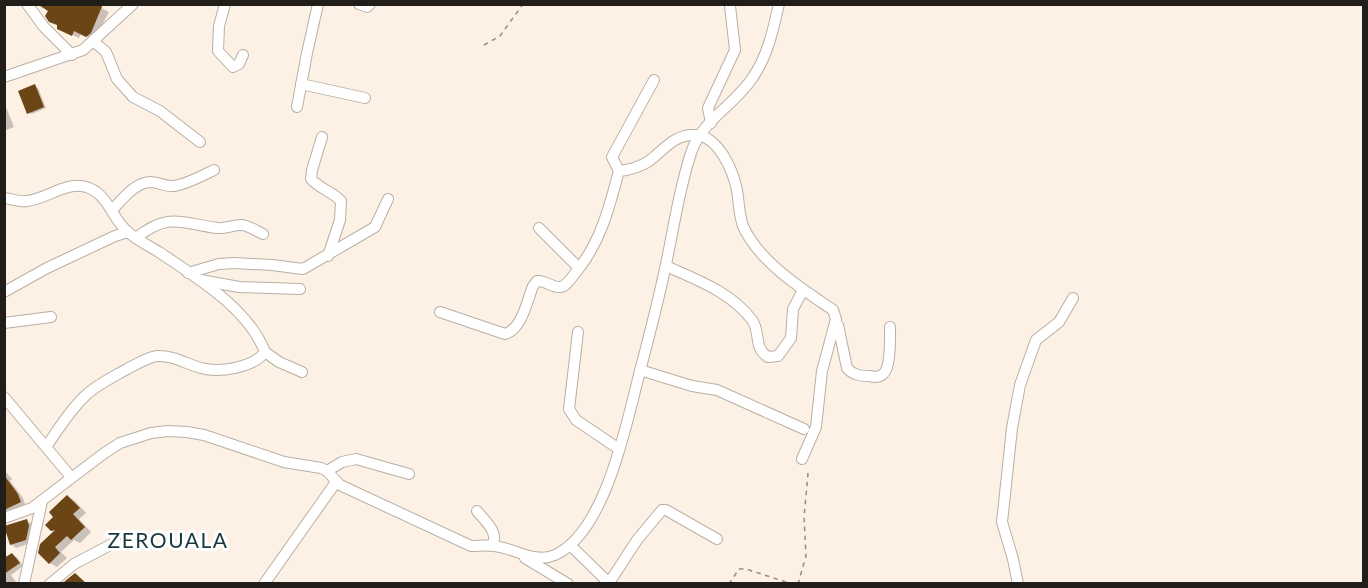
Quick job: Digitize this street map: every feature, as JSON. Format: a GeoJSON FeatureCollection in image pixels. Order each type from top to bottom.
{"type":"FeatureCollection","features":[{"type":"Feature","properties":{"kind":"street"},"geometry":{"type":"LineString","coordinates":[[27,4],[44,27],[72,55]]}},
{"type":"Feature","properties":{"kind":"street"},"geometry":{"type":"LineString","coordinates":[[4,77],[83,50],[133,4]]}},
{"type":"Feature","properties":{"kind":"street"},"geometry":{"type":"LineString","coordinates":[[225,4],[219,26],[218,51],[233,67],[239,64],[243,55]]}},
{"type":"Feature","properties":{"kind":"street"},"geometry":{"type":"LineString","coordinates":[[297,107],[318,4]]}},
{"type":"Feature","properties":{"kind":"street"},"geometry":{"type":"LineString","coordinates":[[359,4],[367,7],[370,4]]}},
{"type":"Feature","properties":{"kind":"street"},"geometry":{"type":"LineString","coordinates":[[4,518],[32,508],[120,443],[151,433],[187,432],[204,435],[264,456],[321,468],[327,471],[336,482],[471,546],[492,545],[537,558],[547,558],[557,554],[570,545],[583,531],[597,509],[619,449],[666,266],[684,178],[698,135],[753,78],[771,40],[779,4]]}},
{"type":"Feature","properties":{"kind":"street"},"geometry":{"type":"LineString","coordinates":[[711,123],[708,108],[735,50],[730,6]]}},
{"type":"Feature","properties":{"kind":"street"},"geometry":{"type":"LineString","coordinates":[[93,41],[105,52],[117,79],[133,97],[160,111],[200,142]]}},
{"type":"Feature","properties":{"kind":"street"},"geometry":{"type":"LineString","coordinates":[[440,312],[506,334],[512,332],[517,326],[537,281],[561,287],[567,283],[596,243],[606,218],[619,171],[612,157],[654,80]]}},
{"type":"Feature","properties":{"kind":"street"},"geometry":{"type":"LineString","coordinates":[[301,84],[365,98]]}},
{"type":"Feature","properties":{"kind":"street"},"geometry":{"type":"LineString","coordinates":[[619,171],[647,162],[669,143],[680,137],[698,135],[712,142],[722,154],[736,188],[742,222],[754,245],[804,290],[833,310],[847,368],[851,373],[878,377],[884,374],[888,366],[890,327]]}},
{"type":"Feature","properties":{"kind":"street"},"geometry":{"type":"LineString","coordinates":[[322,137],[311,179],[318,186],[336,195],[341,201],[340,220],[328,256]]}},
{"type":"Feature","properties":{"kind":"street"},"geometry":{"type":"LineString","coordinates":[[112,210],[129,192],[142,184],[149,182],[172,186],[214,170]]}},
{"type":"Feature","properties":{"kind":"street"},"geometry":{"type":"LineString","coordinates":[[4,198],[27,201],[77,185],[89,187],[100,194],[118,222],[132,235],[193,276],[237,310],[246,320],[265,352],[279,362],[302,372]]}},
{"type":"Feature","properties":{"kind":"street"},"geometry":{"type":"LineString","coordinates":[[193,276],[219,264],[234,263],[303,269],[375,227],[388,199]]}},
{"type":"Feature","properties":{"kind":"street"},"geometry":{"type":"LineString","coordinates":[[4,292],[67,258],[166,222],[185,221],[222,228],[242,225],[263,234]]}},
{"type":"Feature","properties":{"kind":"street"},"geometry":{"type":"LineString","coordinates":[[539,228],[579,268]]}},
{"type":"Feature","properties":{"kind":"street"},"geometry":{"type":"LineString","coordinates":[[666,266],[716,288],[739,307],[754,322],[760,348],[768,357],[778,356],[791,338],[792,313],[804,290]]}},
{"type":"Feature","properties":{"kind":"street"},"geometry":{"type":"LineString","coordinates":[[193,276],[239,287],[300,289]]}},
{"type":"Feature","properties":{"kind":"street"},"geometry":{"type":"LineString","coordinates":[[1018,584],[1002,522],[1017,396],[1036,340],[1059,322],[1073,298]]}},
{"type":"Feature","properties":{"kind":"street"},"geometry":{"type":"LineString","coordinates":[[4,323],[51,317]]}},
{"type":"Feature","properties":{"kind":"street"},"geometry":{"type":"LineString","coordinates":[[802,459],[816,427],[822,371],[836,319]]}},
{"type":"Feature","properties":{"kind":"street"},"geometry":{"type":"LineString","coordinates":[[578,332],[569,409],[576,420],[619,449]]}},
{"type":"Feature","properties":{"kind":"street"},"geometry":{"type":"LineString","coordinates":[[46,447],[86,394],[133,366],[156,356],[175,358],[202,369],[221,369],[243,365],[261,357],[265,352]]}},
{"type":"Feature","properties":{"kind":"street"},"geometry":{"type":"LineString","coordinates":[[640,370],[692,386],[717,390],[804,429]]}},
{"type":"Feature","properties":{"kind":"street"},"geometry":{"type":"LineString","coordinates":[[4,397],[71,477]]}},
{"type":"Feature","properties":{"kind":"street"},"geometry":{"type":"LineString","coordinates":[[327,471],[342,462],[356,459],[409,474]]}},
{"type":"Feature","properties":{"kind":"street"},"geometry":{"type":"LineString","coordinates":[[264,584],[336,482]]}},
{"type":"Feature","properties":{"kind":"street"},"geometry":{"type":"LineString","coordinates":[[24,584],[42,501]]}},
{"type":"Feature","properties":{"kind":"street"},"geometry":{"type":"LineString","coordinates":[[477,510],[494,534],[495,540],[492,545]]}},
{"type":"Feature","properties":{"kind":"street"},"geometry":{"type":"LineString","coordinates":[[570,545],[610,583],[637,540],[662,510],[666,510],[717,539]]}},
{"type":"Feature","properties":{"kind":"street"},"geometry":{"type":"LineString","coordinates":[[50,584],[74,564],[116,542]]}},
{"type":"Feature","properties":{"kind":"street"},"geometry":{"type":"LineString","coordinates":[[517,553],[568,584]]}},
{"type":"Feature","properties":{"kind":"path"},"geometry":{"type":"LineString","coordinates":[[484,45],[500,36],[523,4]]}},
{"type":"Feature","properties":{"kind":"path"},"geometry":{"type":"LineString","coordinates":[[798,584],[806,556],[804,517],[808,474],[802,459]]}},
{"type":"Feature","properties":{"kind":"path"},"geometry":{"type":"LineString","coordinates":[[729,584],[739,569],[746,569],[792,584]]}},
{"type":"Feature","properties":{"kind":"building"},"geometry":{"type":"Polygon","coordinates":[[[37,4],[103,4],[91,33],[86,37],[74,31],[72,36],[57,29],[57,25],[49,22],[45,16],[48,11],[37,4]]]}},
{"type":"Feature","properties":{"kind":"building"},"geometry":{"type":"Polygon","coordinates":[[[35,84],[44,107],[27,114],[18,91],[35,84]]]}},
{"type":"Feature","properties":{"kind":"building"},"geometry":{"type":"Polygon","coordinates":[[[4,475],[21,502],[4,510],[4,475]]]}},
{"type":"Feature","properties":{"kind":"building"},"geometry":{"type":"Polygon","coordinates":[[[67,495],[80,508],[73,514],[85,527],[71,540],[67,536],[55,547],[60,553],[49,564],[38,553],[40,544],[55,530],[51,531],[45,525],[53,517],[49,512],[67,495]]]}},
{"type":"Feature","properties":{"kind":"building"},"geometry":{"type":"Polygon","coordinates":[[[27,519],[29,526],[26,540],[10,545],[4,526],[27,519]]]}},
{"type":"Feature","properties":{"kind":"building"},"geometry":{"type":"Polygon","coordinates":[[[12,553],[20,563],[4,574],[4,558],[12,553]]]}},
{"type":"Feature","properties":{"kind":"building"},"geometry":{"type":"Polygon","coordinates":[[[75,573],[87,584],[63,584],[65,581],[75,573]]]}},
{"type":"Feature","properties":{"kind":"district","name":"ZEROUALA"},"geometry":{"type":"Point","coordinates":[168,541]}}]}
